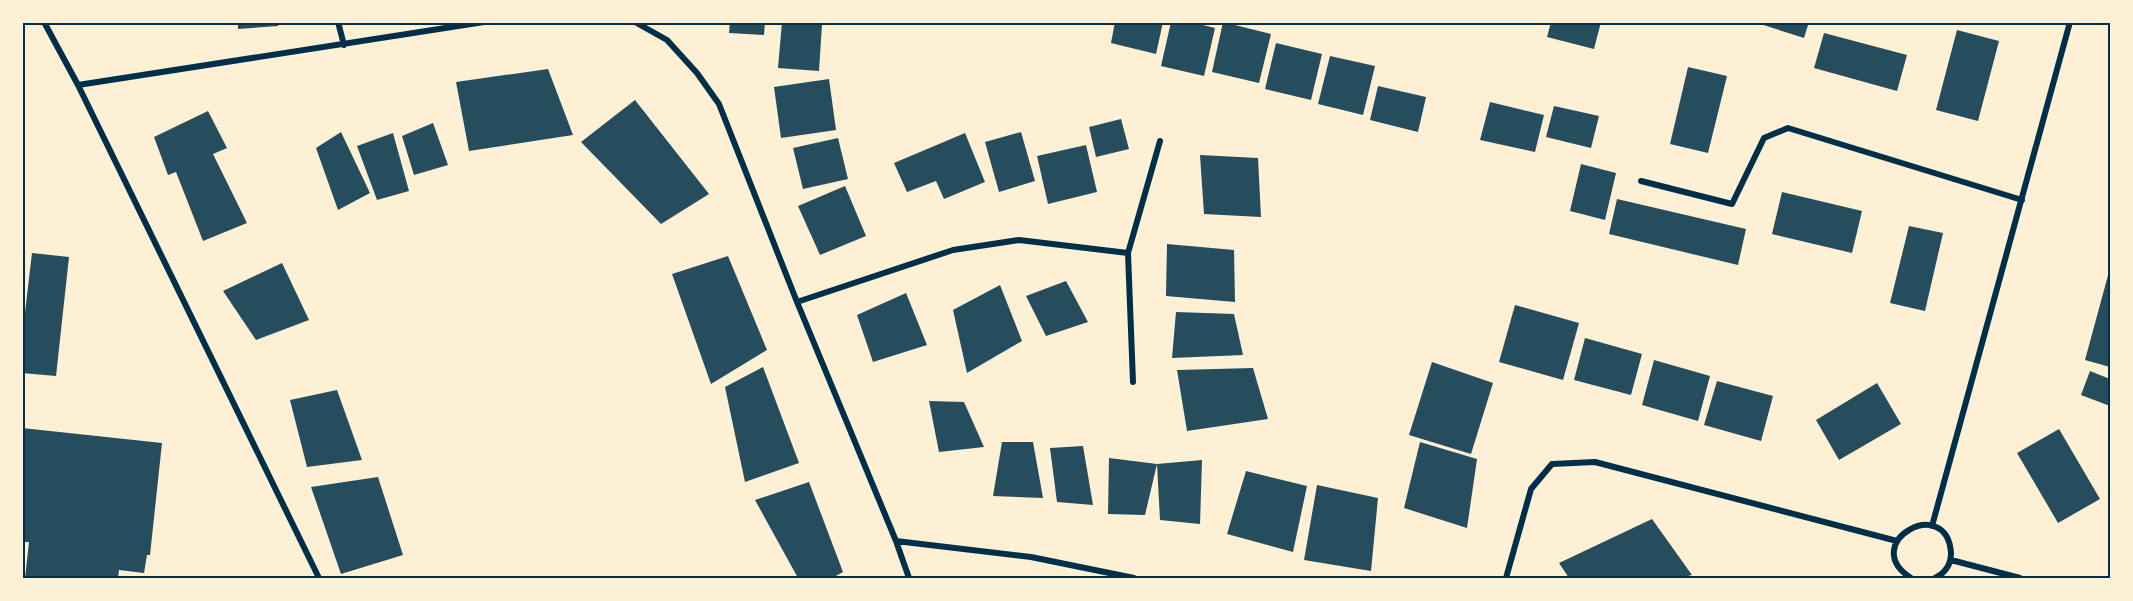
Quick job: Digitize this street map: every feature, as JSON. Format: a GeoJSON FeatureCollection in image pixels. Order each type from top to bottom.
{"type":"FeatureCollection","features":[{"type":"Feature","properties":{"kind":"street"},"geometry":{"type":"LineString","coordinates":[[44,22],[78,86],[319,579]]}},
{"type":"Feature","properties":{"kind":"street"},"geometry":{"type":"LineString","coordinates":[[338,22],[344,45]]}},
{"type":"Feature","properties":{"kind":"street"},"geometry":{"type":"LineString","coordinates":[[78,86],[484,22]]}},
{"type":"Feature","properties":{"kind":"street"},"geometry":{"type":"LineString","coordinates":[[635,22],[667,40],[697,73],[719,104],[797,302],[896,541],[909,579]]}},
{"type":"Feature","properties":{"kind":"street"},"geometry":{"type":"LineString","coordinates":[[1932,526],[2070,22]]}},
{"type":"Feature","properties":{"kind":"street"},"geometry":{"type":"LineString","coordinates":[[1641,181],[1732,204],[1764,138],[1788,128],[2022,200]]}},
{"type":"Feature","properties":{"kind":"street"},"geometry":{"type":"LineString","coordinates":[[1134,382],[1128,253],[1160,141]]}},
{"type":"Feature","properties":{"kind":"street"},"geometry":{"type":"LineString","coordinates":[[797,302],[953,250],[1019,240],[1128,253]]}},
{"type":"Feature","properties":{"kind":"street"},"geometry":{"type":"LineString","coordinates":[[1506,579],[1531,489],[1552,464],[1595,462],[1897,541]]}},
{"type":"Feature","properties":{"kind":"street"},"geometry":{"type":"LineString","coordinates":[[1911,579],[1902,572],[1895,560],[1897,541],[1908,529],[1921,525],[1932,526],[1943,533],[1950,543],[1951,560],[1944,573],[1935,579]]}},
{"type":"Feature","properties":{"kind":"street"},"geometry":{"type":"LineString","coordinates":[[896,541],[1031,557],[1134,579]]}},
{"type":"Feature","properties":{"kind":"street"},"geometry":{"type":"LineString","coordinates":[[1951,560],[2020,579]]}},
{"type":"Feature","properties":{"kind":"building"},"geometry":{"type":"Polygon","coordinates":[[[238,22],[278,22],[278,26],[238,29],[238,22]]]}},
{"type":"Feature","properties":{"kind":"building"},"geometry":{"type":"Polygon","coordinates":[[[730,22],[765,22],[764,35],[729,33],[730,22]]]}},
{"type":"Feature","properties":{"kind":"building"},"geometry":{"type":"Polygon","coordinates":[[[782,22],[822,24],[819,71],[778,68],[782,22]]]}},
{"type":"Feature","properties":{"kind":"building"},"geometry":{"type":"Polygon","coordinates":[[[1115,22],[1163,22],[1156,54],[1111,43],[1115,22]]]}},
{"type":"Feature","properties":{"kind":"building"},"geometry":{"type":"Polygon","coordinates":[[[1171,22],[1191,22],[1215,28],[1204,76],[1161,66],[1171,22]]]}},
{"type":"Feature","properties":{"kind":"building"},"geometry":{"type":"Polygon","coordinates":[[[1223,22],[1271,34],[1259,83],[1212,72],[1223,22]]]}},
{"type":"Feature","properties":{"kind":"building"},"geometry":{"type":"Polygon","coordinates":[[[1551,22],[1601,22],[1594,49],[1547,37],[1551,22]]]}},
{"type":"Feature","properties":{"kind":"building"},"geometry":{"type":"Polygon","coordinates":[[[1754,22],[1809,22],[1804,38],[1754,22]]]}},
{"type":"Feature","properties":{"kind":"building"},"geometry":{"type":"Polygon","coordinates":[[[1957,30],[1999,41],[1978,121],[1936,110],[1957,30]]]}},
{"type":"Feature","properties":{"kind":"building"},"geometry":{"type":"Polygon","coordinates":[[[1824,33],[1907,55],[1897,91],[1814,68],[1824,33]]]}},
{"type":"Feature","properties":{"kind":"building"},"geometry":{"type":"Polygon","coordinates":[[[1276,43],[1322,54],[1311,100],[1265,89],[1276,43]]]}},
{"type":"Feature","properties":{"kind":"building"},"geometry":{"type":"Polygon","coordinates":[[[1330,56],[1375,66],[1363,115],[1318,104],[1330,56]]]}},
{"type":"Feature","properties":{"kind":"building"},"geometry":{"type":"Polygon","coordinates":[[[1688,67],[1727,76],[1708,153],[1670,144],[1688,67]]]}},
{"type":"Feature","properties":{"kind":"building"},"geometry":{"type":"Polygon","coordinates":[[[548,69],[573,135],[469,151],[456,82],[548,69]]]}},
{"type":"Feature","properties":{"kind":"building"},"geometry":{"type":"Polygon","coordinates":[[[829,79],[836,130],[781,138],[774,87],[829,79]]]}},
{"type":"Feature","properties":{"kind":"building"},"geometry":{"type":"Polygon","coordinates":[[[1378,86],[1426,97],[1418,132],[1370,120],[1378,86]]]}},
{"type":"Feature","properties":{"kind":"building"},"geometry":{"type":"Polygon","coordinates":[[[635,100],[709,194],[661,224],[581,142],[635,100]]]}},
{"type":"Feature","properties":{"kind":"building"},"geometry":{"type":"Polygon","coordinates":[[[1490,102],[1544,115],[1535,152],[1480,140],[1490,102]]]}},
{"type":"Feature","properties":{"kind":"building"},"geometry":{"type":"Polygon","coordinates":[[[1554,106],[1599,116],[1591,148],[1546,137],[1554,106]]]}},
{"type":"Feature","properties":{"kind":"building"},"geometry":{"type":"Polygon","coordinates":[[[208,111],[227,148],[213,154],[247,223],[203,241],[176,172],[168,175],[154,137],[208,111]]]}},
{"type":"Feature","properties":{"kind":"building"},"geometry":{"type":"Polygon","coordinates":[[[1121,119],[1129,149],[1096,157],[1089,127],[1121,119]]]}},
{"type":"Feature","properties":{"kind":"building"},"geometry":{"type":"Polygon","coordinates":[[[433,123],[448,165],[414,175],[402,136],[433,123]]]}},
{"type":"Feature","properties":{"kind":"building"},"geometry":{"type":"Polygon","coordinates":[[[341,132],[370,193],[338,210],[316,148],[341,132]]]}},
{"type":"Feature","properties":{"kind":"building"},"geometry":{"type":"Polygon","coordinates":[[[1021,132],[1035,181],[999,192],[985,142],[1021,132]]]}},
{"type":"Feature","properties":{"kind":"building"},"geometry":{"type":"Polygon","coordinates":[[[393,133],[409,191],[377,200],[357,146],[393,133]]]}},
{"type":"Feature","properties":{"kind":"building"},"geometry":{"type":"Polygon","coordinates":[[[965,133],[985,182],[944,199],[936,181],[907,192],[894,163],[965,133]]]}},
{"type":"Feature","properties":{"kind":"building"},"geometry":{"type":"Polygon","coordinates":[[[838,138],[848,179],[803,189],[793,148],[838,138]]]}},
{"type":"Feature","properties":{"kind":"building"},"geometry":{"type":"Polygon","coordinates":[[[1086,145],[1097,192],[1048,204],[1037,156],[1086,145]]]}},
{"type":"Feature","properties":{"kind":"building"},"geometry":{"type":"Polygon","coordinates":[[[1200,155],[1258,158],[1261,217],[1204,214],[1200,155]]]}},
{"type":"Feature","properties":{"kind":"building"},"geometry":{"type":"Polygon","coordinates":[[[1581,164],[1616,173],[1605,220],[1570,211],[1581,164]]]}},
{"type":"Feature","properties":{"kind":"building"},"geometry":{"type":"Polygon","coordinates":[[[845,186],[866,236],[820,255],[798,206],[845,186]]]}},
{"type":"Feature","properties":{"kind":"building"},"geometry":{"type":"Polygon","coordinates":[[[1782,192],[1862,211],[1852,253],[1772,234],[1782,192]]]}},
{"type":"Feature","properties":{"kind":"building"},"geometry":{"type":"Polygon","coordinates":[[[1617,199],[1746,229],[1738,265],[1609,234],[1617,199]]]}},
{"type":"Feature","properties":{"kind":"building"},"geometry":{"type":"Polygon","coordinates":[[[1909,226],[1943,233],[1925,311],[1890,303],[1909,226]]]}},
{"type":"Feature","properties":{"kind":"building"},"geometry":{"type":"Polygon","coordinates":[[[1167,244],[1234,250],[1235,302],[1166,296],[1167,244]]]}},
{"type":"Feature","properties":{"kind":"building"},"geometry":{"type":"Polygon","coordinates":[[[32,253],[69,257],[56,376],[22,373],[22,338],[32,253]]]}},
{"type":"Feature","properties":{"kind":"building"},"geometry":{"type":"Polygon","coordinates":[[[728,256],[767,350],[711,384],[672,274],[728,256]]]}},
{"type":"Feature","properties":{"kind":"building"},"geometry":{"type":"Polygon","coordinates":[[[282,263],[309,320],[256,340],[223,291],[282,263]]]}},
{"type":"Feature","properties":{"kind":"building"},"geometry":{"type":"Polygon","coordinates":[[[2110,268],[2110,367],[2085,360],[2110,268]]]}},
{"type":"Feature","properties":{"kind":"building"},"geometry":{"type":"Polygon","coordinates":[[[1066,281],[1088,322],[1046,336],[1026,296],[1066,281]]]}},
{"type":"Feature","properties":{"kind":"building"},"geometry":{"type":"Polygon","coordinates":[[[1000,285],[1022,341],[967,373],[953,310],[1000,285]]]}},
{"type":"Feature","properties":{"kind":"building"},"geometry":{"type":"Polygon","coordinates":[[[906,293],[927,345],[873,362],[857,315],[906,293]]]}},
{"type":"Feature","properties":{"kind":"building"},"geometry":{"type":"Polygon","coordinates":[[[1515,305],[1579,323],[1563,380],[1499,362],[1515,305]]]}},
{"type":"Feature","properties":{"kind":"building"},"geometry":{"type":"Polygon","coordinates":[[[1176,312],[1234,314],[1243,355],[1172,358],[1176,312]]]}},
{"type":"Feature","properties":{"kind":"building"},"geometry":{"type":"Polygon","coordinates":[[[1585,338],[1642,354],[1631,395],[1574,380],[1585,338]]]}},
{"type":"Feature","properties":{"kind":"building"},"geometry":{"type":"Polygon","coordinates":[[[1654,360],[1710,376],[1698,421],[1642,405],[1654,360]]]}},
{"type":"Feature","properties":{"kind":"building"},"geometry":{"type":"Polygon","coordinates":[[[1432,362],[1493,383],[1471,454],[1409,435],[1432,362]]]}},
{"type":"Feature","properties":{"kind":"building"},"geometry":{"type":"Polygon","coordinates":[[[763,367],[799,463],[745,482],[725,387],[763,367]]]}},
{"type":"Feature","properties":{"kind":"building"},"geometry":{"type":"Polygon","coordinates":[[[1253,368],[1268,419],[1187,431],[1177,370],[1253,368]]]}},
{"type":"Feature","properties":{"kind":"building"},"geometry":{"type":"Polygon","coordinates":[[[2090,371],[2110,379],[2110,406],[2081,395],[2090,371]]]}},
{"type":"Feature","properties":{"kind":"building"},"geometry":{"type":"Polygon","coordinates":[[[1717,381],[1773,396],[1761,441],[1704,425],[1717,381]]]}},
{"type":"Feature","properties":{"kind":"building"},"geometry":{"type":"Polygon","coordinates":[[[1877,383],[1901,424],[1839,460],[1816,420],[1877,383]]]}},
{"type":"Feature","properties":{"kind":"building"},"geometry":{"type":"Polygon","coordinates":[[[337,390],[362,460],[307,467],[290,400],[337,390]]]}},
{"type":"Feature","properties":{"kind":"building"},"geometry":{"type":"Polygon","coordinates":[[[929,401],[964,402],[984,447],[939,452],[929,401]]]}},
{"type":"Feature","properties":{"kind":"building"},"geometry":{"type":"Polygon","coordinates":[[[22,428],[162,443],[150,555],[147,555],[144,573],[119,570],[118,578],[25,578],[29,542],[22,542],[22,428]]]}},
{"type":"Feature","properties":{"kind":"building"},"geometry":{"type":"Polygon","coordinates":[[[2059,429],[2100,499],[2058,523],[2017,453],[2059,429]]]}},
{"type":"Feature","properties":{"kind":"building"},"geometry":{"type":"Polygon","coordinates":[[[1002,442],[1033,442],[1043,498],[993,496],[1002,442]]]}},
{"type":"Feature","properties":{"kind":"building"},"geometry":{"type":"Polygon","coordinates":[[[1420,442],[1477,459],[1467,528],[1404,508],[1420,442]]]}},
{"type":"Feature","properties":{"kind":"building"},"geometry":{"type":"Polygon","coordinates":[[[1083,446],[1093,505],[1057,502],[1050,448],[1083,446]]]}},
{"type":"Feature","properties":{"kind":"building"},"geometry":{"type":"Polygon","coordinates":[[[1109,458],[1157,464],[1145,515],[1108,514],[1109,458]]]}},
{"type":"Feature","properties":{"kind":"building"},"geometry":{"type":"Polygon","coordinates":[[[1202,460],[1200,524],[1160,520],[1157,464],[1202,460]]]}},
{"type":"Feature","properties":{"kind":"building"},"geometry":{"type":"Polygon","coordinates":[[[1246,471],[1307,486],[1293,552],[1227,534],[1246,471]]]}},
{"type":"Feature","properties":{"kind":"building"},"geometry":{"type":"Polygon","coordinates":[[[378,477],[403,555],[341,574],[311,487],[378,477]]]}},
{"type":"Feature","properties":{"kind":"building"},"geometry":{"type":"Polygon","coordinates":[[[809,482],[843,572],[832,578],[798,578],[755,500],[809,482]]]}},
{"type":"Feature","properties":{"kind":"building"},"geometry":{"type":"Polygon","coordinates":[[[1317,485],[1378,498],[1371,571],[1304,560],[1317,485]]]}},
{"type":"Feature","properties":{"kind":"building"},"geometry":{"type":"Polygon","coordinates":[[[1652,519],[1692,575],[1680,578],[1569,578],[1559,563],[1652,519]]]}}]}
